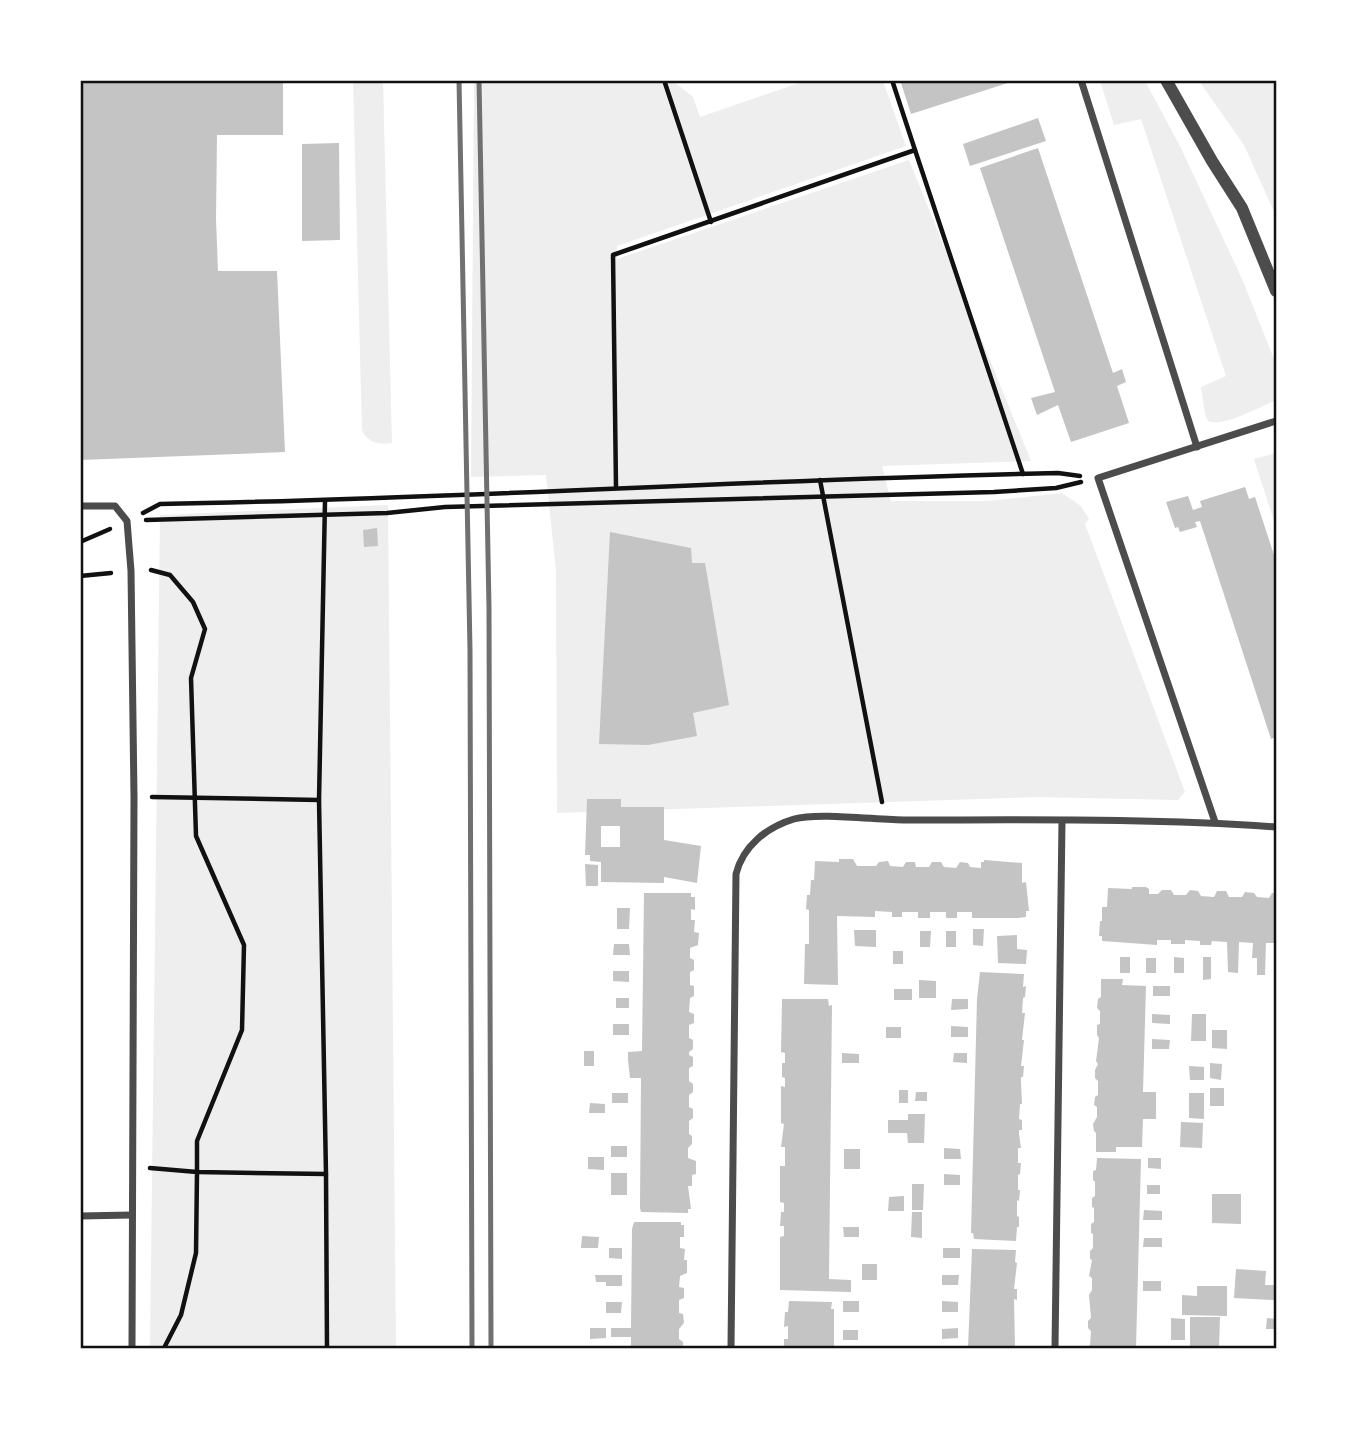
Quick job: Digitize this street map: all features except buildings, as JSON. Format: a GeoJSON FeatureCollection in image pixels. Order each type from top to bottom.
{"type":"FeatureCollection","features":[{"type":"Feature","properties":{"kind":"street"},"geometry":{"type":"LineString","coordinates":[[1081,80],[1197,447]]}},
{"type":"Feature","properties":{"kind":"street"},"geometry":{"type":"LineString","coordinates":[[1166,80],[1242,208],[1276,291]]}},
{"type":"Feature","properties":{"kind":"street"},"geometry":{"type":"LineString","coordinates":[[1215,822],[1098,478],[1276,421]]}},
{"type":"Feature","properties":{"kind":"street"},"geometry":{"type":"LineString","coordinates":[[80,506],[115,506],[127,521],[131,571],[134,797],[132,1349]]}},
{"type":"Feature","properties":{"kind":"street"},"geometry":{"type":"LineString","coordinates":[[730,1349],[736,874],[739,860],[749,846],[765,834],[796,818],[1215,822],[1276,827]]}},
{"type":"Feature","properties":{"kind":"street"},"geometry":{"type":"LineString","coordinates":[[1055,1349],[1062,821]]}},
{"type":"Feature","properties":{"kind":"street"},"geometry":{"type":"LineString","coordinates":[[80,1216],[132,1215]]}},
{"type":"Feature","properties":{"kind":"path"},"geometry":{"type":"LineString","coordinates":[[664,80],[711,222]]}},
{"type":"Feature","properties":{"kind":"path"},"geometry":{"type":"LineString","coordinates":[[892,80],[1023,474]]}},
{"type":"Feature","properties":{"kind":"path"},"geometry":{"type":"LineString","coordinates":[[616,487],[613,255],[915,150]]}},
{"type":"Feature","properties":{"kind":"path"},"geometry":{"type":"LineString","coordinates":[[80,541],[160,505],[1023,474],[1058,473],[1098,478]]}},
{"type":"Feature","properties":{"kind":"path"},"geometry":{"type":"LineString","coordinates":[[127,521],[387,513],[445,507],[701,502],[1019,491],[1056,488],[1098,478]]}},
{"type":"Feature","properties":{"kind":"path"},"geometry":{"type":"LineString","coordinates":[[820,480],[885,820]]}},
{"type":"Feature","properties":{"kind":"path"},"geometry":{"type":"LineString","coordinates":[[325,501],[319,800],[327,1349]]}},
{"type":"Feature","properties":{"kind":"path"},"geometry":{"type":"LineString","coordinates":[[80,576],[155,569],[170,575],[193,602],[205,629],[191,678],[196,836],[244,945],[242,1030],[197,1141],[196,1253],[181,1315],[164,1349]]}},
{"type":"Feature","properties":{"kind":"path"},"geometry":{"type":"LineString","coordinates":[[134,797],[319,800]]}},
{"type":"Feature","properties":{"kind":"path"},"geometry":{"type":"LineString","coordinates":[[133,1167],[197,1172],[326,1174]]}},
{"type":"Feature","properties":{"kind":"shaded area"},"geometry":{"type":"Polygon","coordinates":[[[353,81],[383,81],[392,443],[387,444],[371,440],[362,430],[353,81]]]}},
{"type":"Feature","properties":{"kind":"shaded area"},"geometry":{"type":"Polygon","coordinates":[[[474,81],[673,81],[693,97],[700,117],[805,81],[883,81],[906,146],[617,246],[617,259],[909,160],[1031,461],[882,466],[891,501],[988,501],[1062,493],[1081,506],[1089,519],[1085,524],[1185,792],[1178,800],[1037,797],[557,813],[556,571],[546,475],[471,477],[474,81]]]}},
{"type":"Feature","properties":{"kind":"shaded area"},"geometry":{"type":"Polygon","coordinates":[[[1100,81],[1145,81],[1181,148],[1243,281],[1276,364],[1276,400],[1223,422],[1208,421],[1201,387],[1226,376],[1141,119],[1114,125],[1100,81]]]}},
{"type":"Feature","properties":{"kind":"shaded area"},"geometry":{"type":"Polygon","coordinates":[[[1199,81],[1276,81],[1276,216],[1244,145],[1199,81]]]}},
{"type":"Feature","properties":{"kind":"shaded area"},"geometry":{"type":"Polygon","coordinates":[[[1276,453],[1276,527],[1254,459],[1276,453]]]}},
{"type":"Feature","properties":{"kind":"shaded area"},"geometry":{"type":"Polygon","coordinates":[[[388,505],[396,1348],[150,1348],[160,515],[388,505]]]}},
{"type":"Feature","properties":{"kind":"railway"},"geometry":{"type":"LineString","coordinates":[[459,80],[470,650],[472,1348]]}},
{"type":"Feature","properties":{"kind":"railway"},"geometry":{"type":"LineString","coordinates":[[479,80],[489,608],[491,1348]]}}]}
